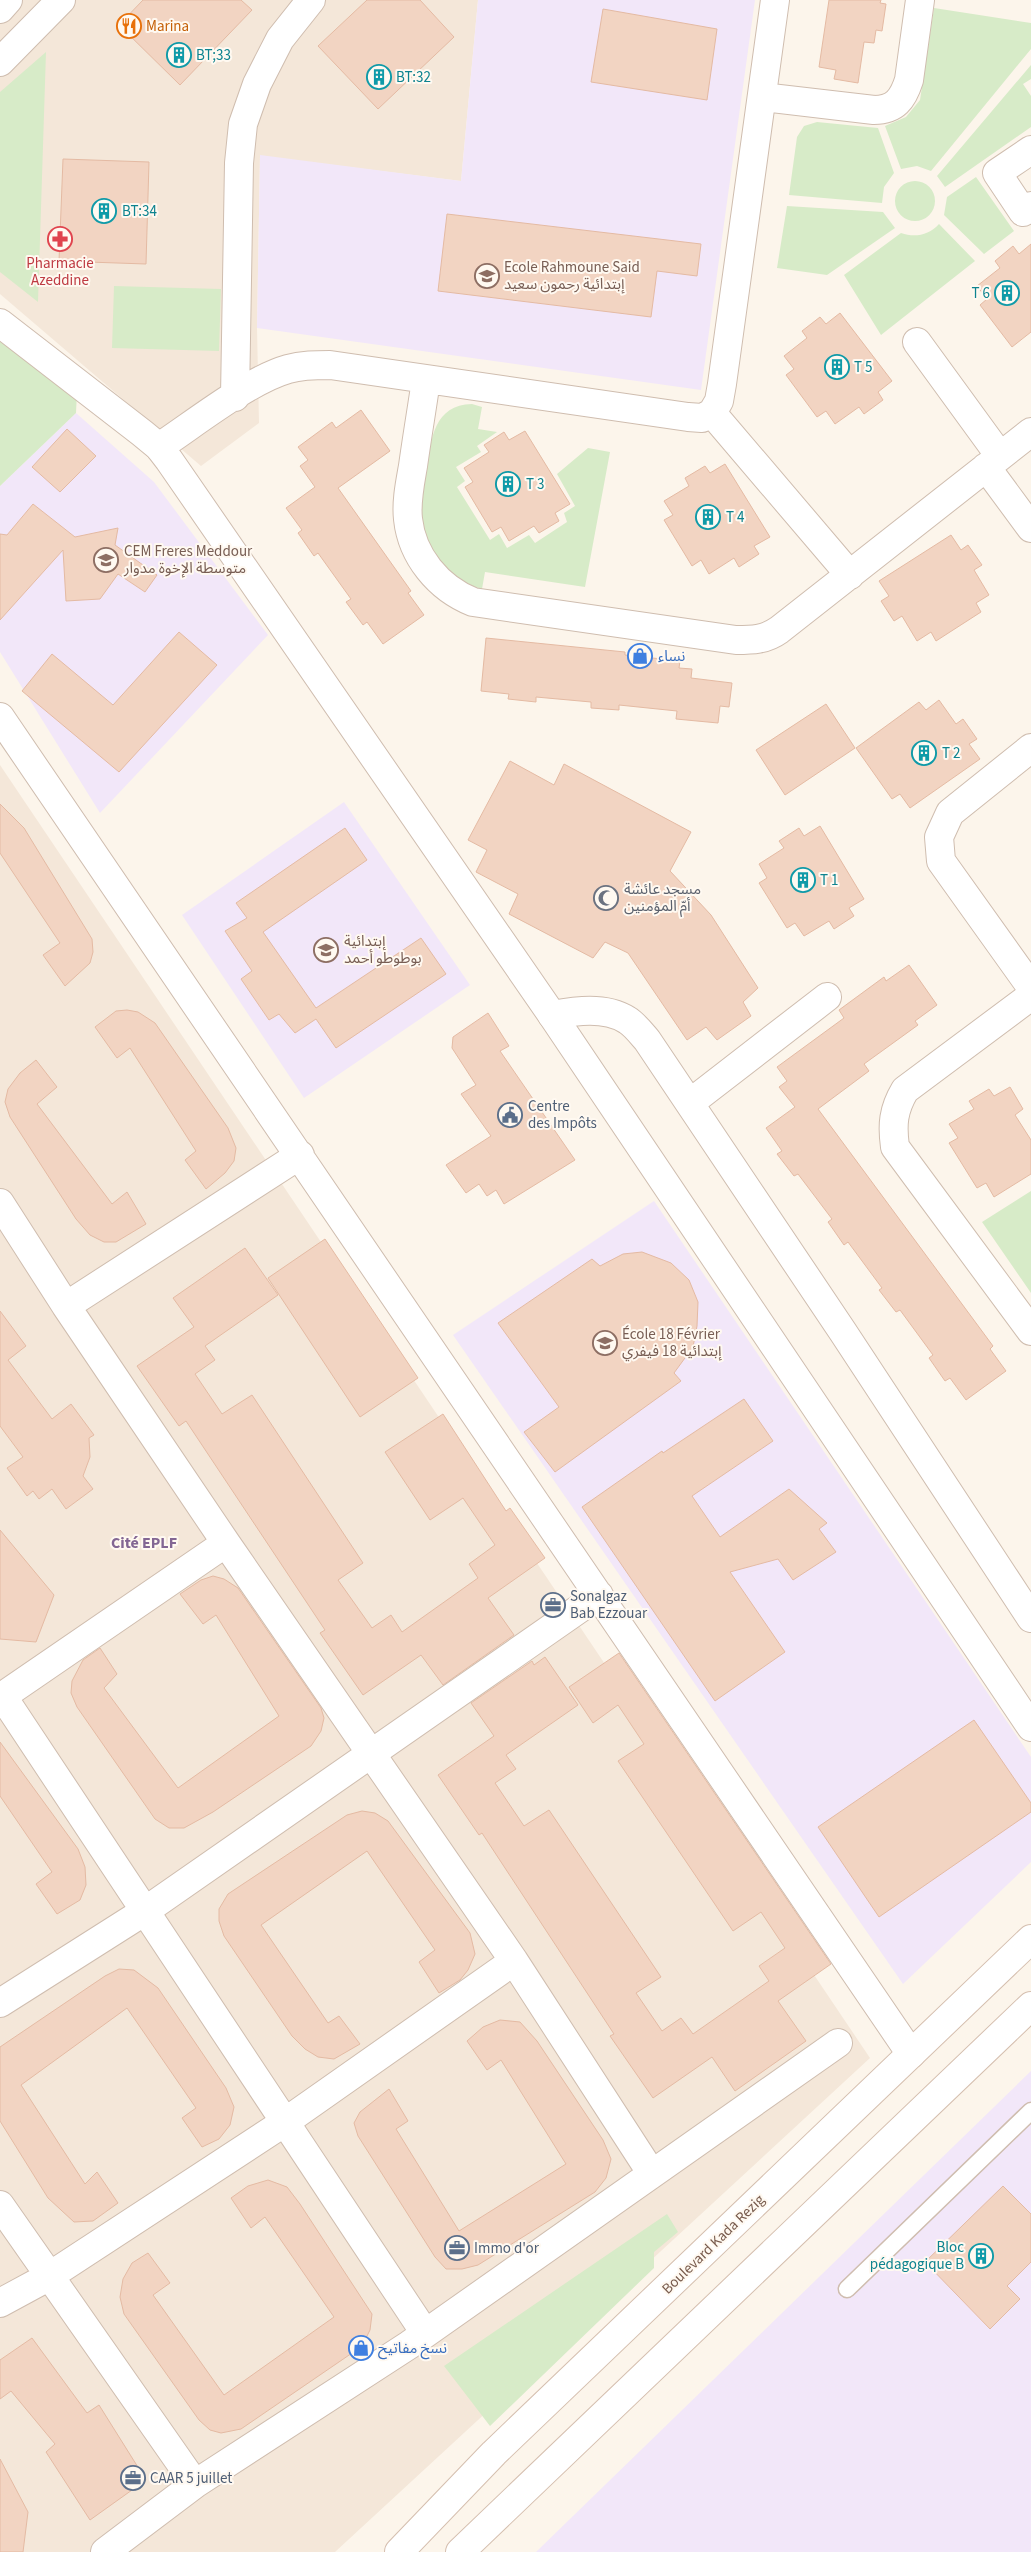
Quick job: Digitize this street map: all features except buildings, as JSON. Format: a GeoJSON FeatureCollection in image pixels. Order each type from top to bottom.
{"type":"FeatureCollection","features":[{"type":"Feature","properties":{"kind":"street"},"geometry":{"type":"LineString","coordinates":[[0,9],[8,0]]}},
{"type":"Feature","properties":{"kind":"street"},"geometry":{"type":"LineString","coordinates":[[0,62],[61,0]]}},
{"type":"Feature","properties":{"kind":"street"},"geometry":{"type":"LineString","coordinates":[[235,397],[239,163],[243,124],[257,84],[280,39],[311,0]]}},
{"type":"Feature","properties":{"kind":"street"},"geometry":{"type":"LineString","coordinates":[[159,447],[265,379],[288,369],[312,365],[330,365],[688,417],[702,418],[712,413],[720,401],[776,0]]}},
{"type":"Feature","properties":{"kind":"street"},"geometry":{"type":"LineString","coordinates":[[762,97],[874,110],[884,110],[897,104],[905,92],[909,80],[920,0]]}},
{"type":"Feature","properties":{"kind":"street"},"geometry":{"type":"LineString","coordinates":[[1031,150],[997,173],[1023,212],[1031,206]]}},
{"type":"Feature","properties":{"kind":"street"},"geometry":{"type":"LineString","coordinates":[[0,323],[159,447],[552,1015],[1030,1723]]}},
{"type":"Feature","properties":{"kind":"street"},"geometry":{"type":"LineString","coordinates":[[917,342],[993,462],[1031,528]]}},
{"type":"Feature","properties":{"kind":"street"},"geometry":{"type":"LineString","coordinates":[[426,380],[408,496],[408,519],[412,537],[422,559],[436,578],[461,597],[486,604],[736,640],[756,640],[771,636],[1031,432]]}},
{"type":"Feature","properties":{"kind":"street"},"geometry":{"type":"LineString","coordinates":[[712,413],[850,575]]}},
{"type":"Feature","properties":{"kind":"street"},"geometry":{"type":"LineString","coordinates":[[0,717],[8,746],[300,1155],[911,2054]]}},
{"type":"Feature","properties":{"kind":"street"},"geometry":{"type":"LineString","coordinates":[[1031,748],[950,813],[939,837],[941,862],[1031,987]]}},
{"type":"Feature","properties":{"kind":"street"},"geometry":{"type":"LineString","coordinates":[[1031,996],[905,1090],[895,1107],[893,1127],[895,1147],[1031,1331]]}},
{"type":"Feature","properties":{"kind":"street"},"geometry":{"type":"LineString","coordinates":[[690,1104],[827,997]]}},
{"type":"Feature","properties":{"kind":"street"},"geometry":{"type":"LineString","coordinates":[[552,1015],[579,1010],[604,1012],[626,1020],[647,1040],[844,1332],[1031,1618]]}},
{"type":"Feature","properties":{"kind":"street"},"geometry":{"type":"LineString","coordinates":[[66,1306],[300,1155]]}},
{"type":"Feature","properties":{"kind":"street"},"geometry":{"type":"LineString","coordinates":[[0,1203],[66,1306],[226,1543],[514,1961],[652,2174]]}},
{"type":"Feature","properties":{"kind":"street"},"geometry":{"type":"LineString","coordinates":[[226,1543],[1,1697],[425,2333]]}},
{"type":"Feature","properties":{"kind":"street"},"geometry":{"type":"LineString","coordinates":[[0,2003],[145,1911],[371,1756],[599,1595]]}},
{"type":"Feature","properties":{"kind":"street","name":"Boulevard Kada Rezig"},"geometry":{"type":"LineString","coordinates":[[398,2552],[494,2453],[1031,1939]]}},
{"type":"Feature","properties":{"kind":"street"},"geometry":{"type":"LineString","coordinates":[[0,2304],[48,2276],[285,2122],[514,1961]]}},
{"type":"Feature","properties":{"kind":"street"},"geometry":{"type":"LineString","coordinates":[[460,2552],[1031,2006]]}},
{"type":"Feature","properties":{"kind":"street"},"geometry":{"type":"LineString","coordinates":[[105,2552],[195,2484],[425,2333],[838,2043]]}},
{"type":"Feature","properties":{"kind":"street"},"geometry":{"type":"LineString","coordinates":[[0,2205],[195,2484]]}},
{"type":"Feature","properties":{"kind":"lane"},"geometry":{"type":"LineString","coordinates":[[847,2289],[1031,2111]]}},
{"type":"Feature","properties":{"kind":"shaded area"},"geometry":{"type":"Polygon","coordinates":[[[0,0],[478,0],[461,181],[260,156],[257,328],[259,423],[201,466],[0,294],[0,0]]]}},
{"type":"Feature","properties":{"kind":"shaded area"},"geometry":{"type":"Polygon","coordinates":[[[478,0],[755,0],[701,390],[257,328],[260,155],[461,181],[478,0]]]}},
{"type":"Feature","properties":{"kind":"shaded area","name":"CEM Freres Meddour متوسطة الإخوة مدوار"},"geometry":{"type":"Polygon","coordinates":[[[76,413],[154,482],[268,635],[100,813],[0,652],[0,486],[76,413]]]}},
{"type":"Feature","properties":{"kind":"shaded area"},"geometry":{"type":"Polygon","coordinates":[[[0,765],[870,2058],[335,2552],[0,2552],[0,765]]]}},
{"type":"Feature","properties":{"kind":"shaded area","name":"إبتدائية بوطوطو أحمد"},"geometry":{"type":"Polygon","coordinates":[[[344,802],[470,985],[304,1098],[182,915],[344,802]]]}},
{"type":"Feature","properties":{"kind":"shaded area"},"geometry":{"type":"Polygon","coordinates":[[[654,1201],[1031,1757],[1031,1862],[903,1984],[453,1335],[654,1201]]]}},
{"type":"Feature","properties":{"kind":"shaded area"},"geometry":{"type":"Polygon","coordinates":[[[1031,2071],[1031,2552],[536,2552],[1031,2071]]]}},
{"type":"Feature","properties":{"kind":"green space"},"geometry":{"type":"Polygon","coordinates":[[[934,8],[1031,23],[1031,49],[931,171],[917,166],[901,169],[885,126],[906,117],[920,100],[934,8]]]}},
{"type":"Feature","properties":{"kind":"green space"},"geometry":{"type":"Polygon","coordinates":[[[46,52],[38,302],[0,272],[0,92],[46,52]]]}},
{"type":"Feature","properties":{"kind":"green space"},"geometry":{"type":"Polygon","coordinates":[[[1031,65],[1031,79],[1023,84],[1031,96],[1031,127],[945,187],[937,176],[1031,65]]]}},
{"type":"Feature","properties":{"kind":"green space"},"geometry":{"type":"Polygon","coordinates":[[[817,122],[878,128],[894,173],[884,187],[882,203],[789,195],[797,137],[804,126],[817,122]]]}},
{"type":"Feature","properties":{"kind":"green space"},"geometry":{"type":"Polygon","coordinates":[[[976,177],[1014,231],[984,254],[944,215],[947,197],[976,177]]]}},
{"type":"Feature","properties":{"kind":"green space"},"geometry":{"type":"Polygon","coordinates":[[[915,181],[929,187],[935,201],[929,215],[915,221],[901,215],[895,201],[901,187],[915,181]]]}},
{"type":"Feature","properties":{"kind":"green space"},"geometry":{"type":"Polygon","coordinates":[[[787,206],[883,212],[895,228],[827,275],[777,268],[787,206]]]}},
{"type":"Feature","properties":{"kind":"green space"},"geometry":{"type":"Polygon","coordinates":[[[939,224],[975,261],[881,335],[844,275],[901,233],[911,235],[922,234],[931,231],[939,224]]]}},
{"type":"Feature","properties":{"kind":"green space"},"geometry":{"type":"Polygon","coordinates":[[[114,286],[221,289],[219,351],[112,348],[114,286]]]}},
{"type":"Feature","properties":{"kind":"green space"},"geometry":{"type":"Polygon","coordinates":[[[0,334],[77,392],[76,413],[0,486],[0,334]]]}},
{"type":"Feature","properties":{"kind":"green space"},"geometry":{"type":"Polygon","coordinates":[[[472,404],[482,407],[478,429],[497,432],[477,446],[481,452],[456,467],[465,481],[457,487],[490,540],[499,534],[507,548],[529,535],[535,543],[567,522],[564,513],[575,506],[557,474],[588,448],[610,452],[585,587],[485,572],[482,589],[458,579],[439,562],[431,551],[425,540],[420,514],[422,491],[433,435],[442,417],[450,410],[472,404]]]}},
{"type":"Feature","properties":{"kind":"green space"},"geometry":{"type":"Polygon","coordinates":[[[1031,1191],[1031,1293],[982,1222],[1031,1191]]]}},
{"type":"Feature","properties":{"kind":"green space"},"geometry":{"type":"Polygon","coordinates":[[[667,2214],[678,2232],[654,2252],[654,2268],[490,2426],[444,2366],[667,2214]]]}},
{"type":"Feature","properties":{"kind":"place","name":"Marina"},"geometry":{"type":"Point","coordinates":[129,26]}},
{"type":"Feature","properties":{"kind":"place","name":"BT;33"},"geometry":{"type":"Point","coordinates":[179,55]}},
{"type":"Feature","properties":{"kind":"place","name":"BT:32"},"geometry":{"type":"Point","coordinates":[379,77]}},
{"type":"Feature","properties":{"kind":"place","name":"BT:34"},"geometry":{"type":"Point","coordinates":[104,211]}},
{"type":"Feature","properties":{"kind":"place","name":"Pharmacie Azeddine"},"geometry":{"type":"Point","coordinates":[60,239]}},
{"type":"Feature","properties":{"kind":"place","name":"Ecole Rahmoune Said إبتدائية رحمون سعيد"},"geometry":{"type":"Point","coordinates":[487,276]}},
{"type":"Feature","properties":{"kind":"place","name":"T 6"},"geometry":{"type":"Point","coordinates":[1007,293]}},
{"type":"Feature","properties":{"kind":"place","name":"T 5"},"geometry":{"type":"Point","coordinates":[837,367]}},
{"type":"Feature","properties":{"kind":"place","name":"T 3"},"geometry":{"type":"Point","coordinates":[508,484]}},
{"type":"Feature","properties":{"kind":"place","name":"T 4"},"geometry":{"type":"Point","coordinates":[708,517]}},
{"type":"Feature","properties":{"kind":"place","name":"CEM Freres Meddour متوسطة الإخوة مدوار"},"geometry":{"type":"Point","coordinates":[106,560]}},
{"type":"Feature","properties":{"kind":"place","name":"نساء"},"geometry":{"type":"Point","coordinates":[640,656]}},
{"type":"Feature","properties":{"kind":"place","name":"T 2"},"geometry":{"type":"Point","coordinates":[924,753]}},
{"type":"Feature","properties":{"kind":"place","name":"T 1"},"geometry":{"type":"Point","coordinates":[803,880]}},
{"type":"Feature","properties":{"kind":"place","name":"مسجد عائشة أمّ المؤمنين"},"geometry":{"type":"Point","coordinates":[606,898]}},
{"type":"Feature","properties":{"kind":"place","name":"إبتدائية بوطوطو أحمد"},"geometry":{"type":"Point","coordinates":[326,950]}},
{"type":"Feature","properties":{"kind":"place","name":"Centre des Impôts"},"geometry":{"type":"Point","coordinates":[510,1115]}},
{"type":"Feature","properties":{"kind":"place","name":"École 18 Février إبتدائية 18 فيفري"},"geometry":{"type":"Point","coordinates":[605,1343]}},
{"type":"Feature","properties":{"kind":"place","name":"Sonalgaz Bab Ezzouar"},"geometry":{"type":"Point","coordinates":[553,1605]}},
{"type":"Feature","properties":{"kind":"place","name":"Immo d'or"},"geometry":{"type":"Point","coordinates":[457,2248]}},
{"type":"Feature","properties":{"kind":"place","name":"Bloc pédagogique B"},"geometry":{"type":"Point","coordinates":[981,2256]}},
{"type":"Feature","properties":{"kind":"place","name":"نسخ مفاتيح"},"geometry":{"type":"Point","coordinates":[361,2348]}},
{"type":"Feature","properties":{"kind":"place","name":"CAAR 5 juillet"},"geometry":{"type":"Point","coordinates":[133,2478]}},
{"type":"Feature","properties":{"kind":"district","name":"Cité EPLF"},"geometry":{"type":"Point","coordinates":[144,1542]}}]}
